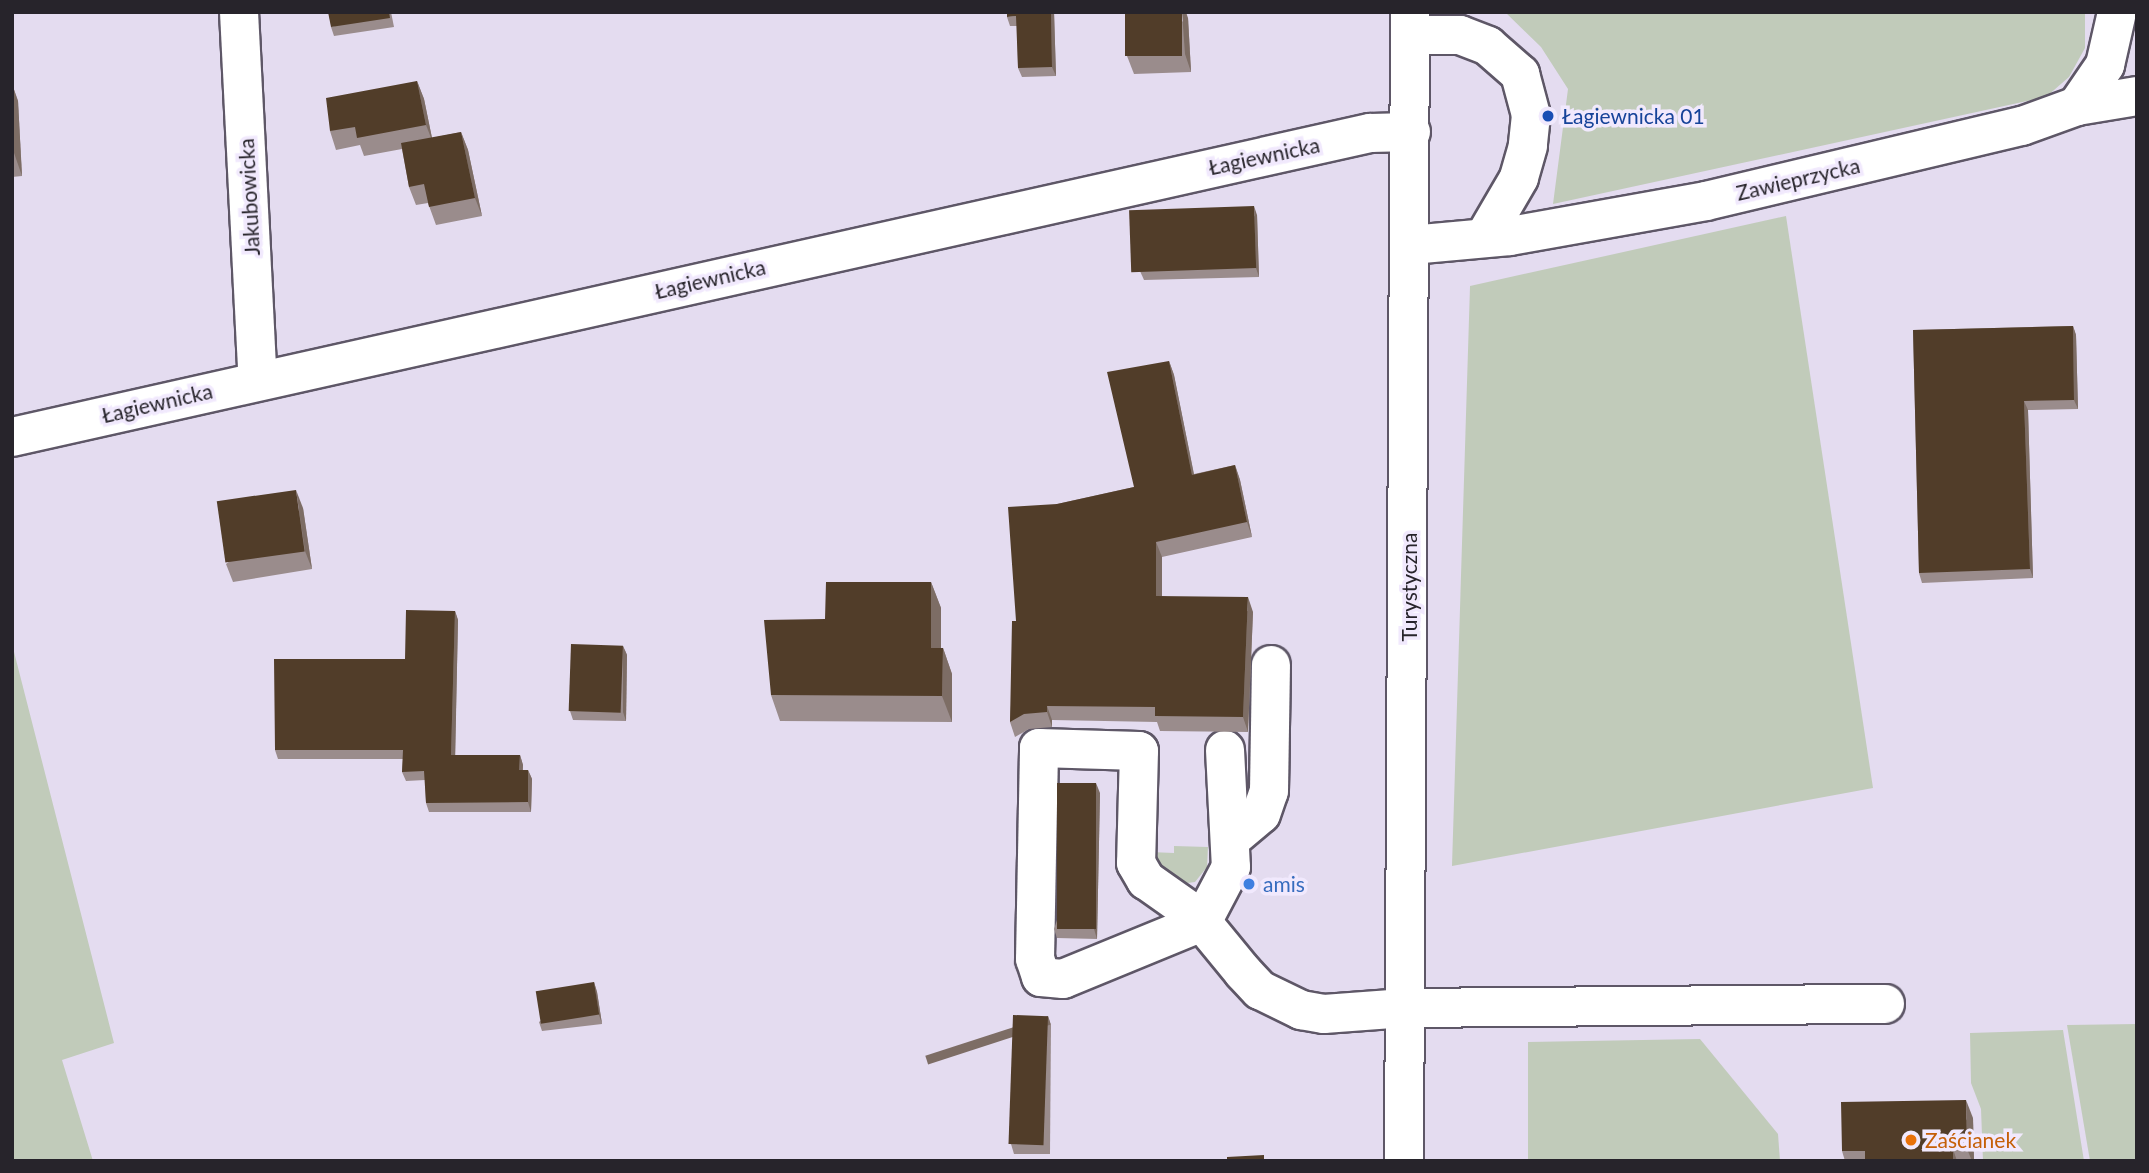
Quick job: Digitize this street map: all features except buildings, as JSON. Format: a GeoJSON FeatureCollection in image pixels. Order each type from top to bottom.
{"type":"FeatureCollection","features":[{"type":"Feature","properties":{"kind":"street","name":"Jakubowicka"},"geometry":{"type":"LineString","coordinates":[[239,12],[258,381]]}},
{"type":"Feature","properties":{"kind":"street"},"geometry":{"type":"LineString","coordinates":[[2077,106],[2105,65],[2117,12]]}},
{"type":"Feature","properties":{"kind":"street"},"geometry":{"type":"LineString","coordinates":[[1410,24],[1460,35],[1488,46],[1520,74],[1531,115],[1528,146],[1519,178],[1484,239]]}},
{"type":"Feature","properties":{"kind":"street","name":"Turystyczna"},"geometry":{"type":"LineString","coordinates":[[1404,1161],[1411,245],[1410,24]]}},
{"type":"Feature","properties":{"kind":"street","name":"Zawieprzycka"},"geometry":{"type":"LineString","coordinates":[[1411,245],[1484,239],[1706,201],[2022,126],[2077,106],[2137,96]]}},
{"type":"Feature","properties":{"kind":"street","name":"Łagiewnicka"},"geometry":{"type":"LineString","coordinates":[[12,437],[1370,133],[1410,132]]}},
{"type":"Feature","properties":{"kind":"street"},"geometry":{"type":"LineString","coordinates":[[1230,840],[1261,814],[1269,791],[1270,664]]}},
{"type":"Feature","properties":{"kind":"street"},"geometry":{"type":"LineString","coordinates":[[1225,750],[1231,867],[1202,922],[1063,979],[1041,977],[1035,959],[1039,748],[1139,751],[1136,863],[1146,880],[1202,922],[1242,972],[1282,1004],[1324,1014],[1405,1008],[1885,1004]]}},
{"type":"Feature","properties":{"kind":"green space"},"geometry":{"type":"Polygon","coordinates":[[[1505,12],[2085,12],[2085,48],[2069,77],[2046,97],[1553,204],[1568,89],[1541,47],[1505,12]]]}},
{"type":"Feature","properties":{"kind":"green space"},"geometry":{"type":"Polygon","coordinates":[[[1786,216],[1873,788],[1452,866],[1470,286],[1786,216]]]}},
{"type":"Feature","properties":{"kind":"green space"},"geometry":{"type":"Polygon","coordinates":[[[12,644],[114,1043],[62,1060],[93,1161],[12,1161],[12,644]]]}},
{"type":"Feature","properties":{"kind":"green space"},"geometry":{"type":"Polygon","coordinates":[[[1174,846],[1208,847],[1207,867],[1195,882],[1172,885],[1150,852],[1174,853],[1174,846]]]}},
{"type":"Feature","properties":{"kind":"green space"},"geometry":{"type":"Polygon","coordinates":[[[2137,1024],[2137,1161],[2090,1161],[2067,1025],[2137,1024]]]}},
{"type":"Feature","properties":{"kind":"green space"},"geometry":{"type":"Polygon","coordinates":[[[2063,1030],[2084,1161],[1983,1161],[1981,1109],[1971,1083],[1970,1033],[2063,1030]]]}},
{"type":"Feature","properties":{"kind":"green space"},"geometry":{"type":"Polygon","coordinates":[[[1700,1039],[1778,1134],[1780,1161],[1528,1161],[1528,1042],[1700,1039]]]}},
{"type":"Feature","properties":{"kind":"place","name":"Łagiewnicka 01"},"geometry":{"type":"Point","coordinates":[1548,116]}},
{"type":"Feature","properties":{"kind":"place","name":"amis"},"geometry":{"type":"Point","coordinates":[1249,884]}},
{"type":"Feature","properties":{"kind":"place","name":"Zaścianek"},"geometry":{"type":"Point","coordinates":[1911,1140]}}]}
